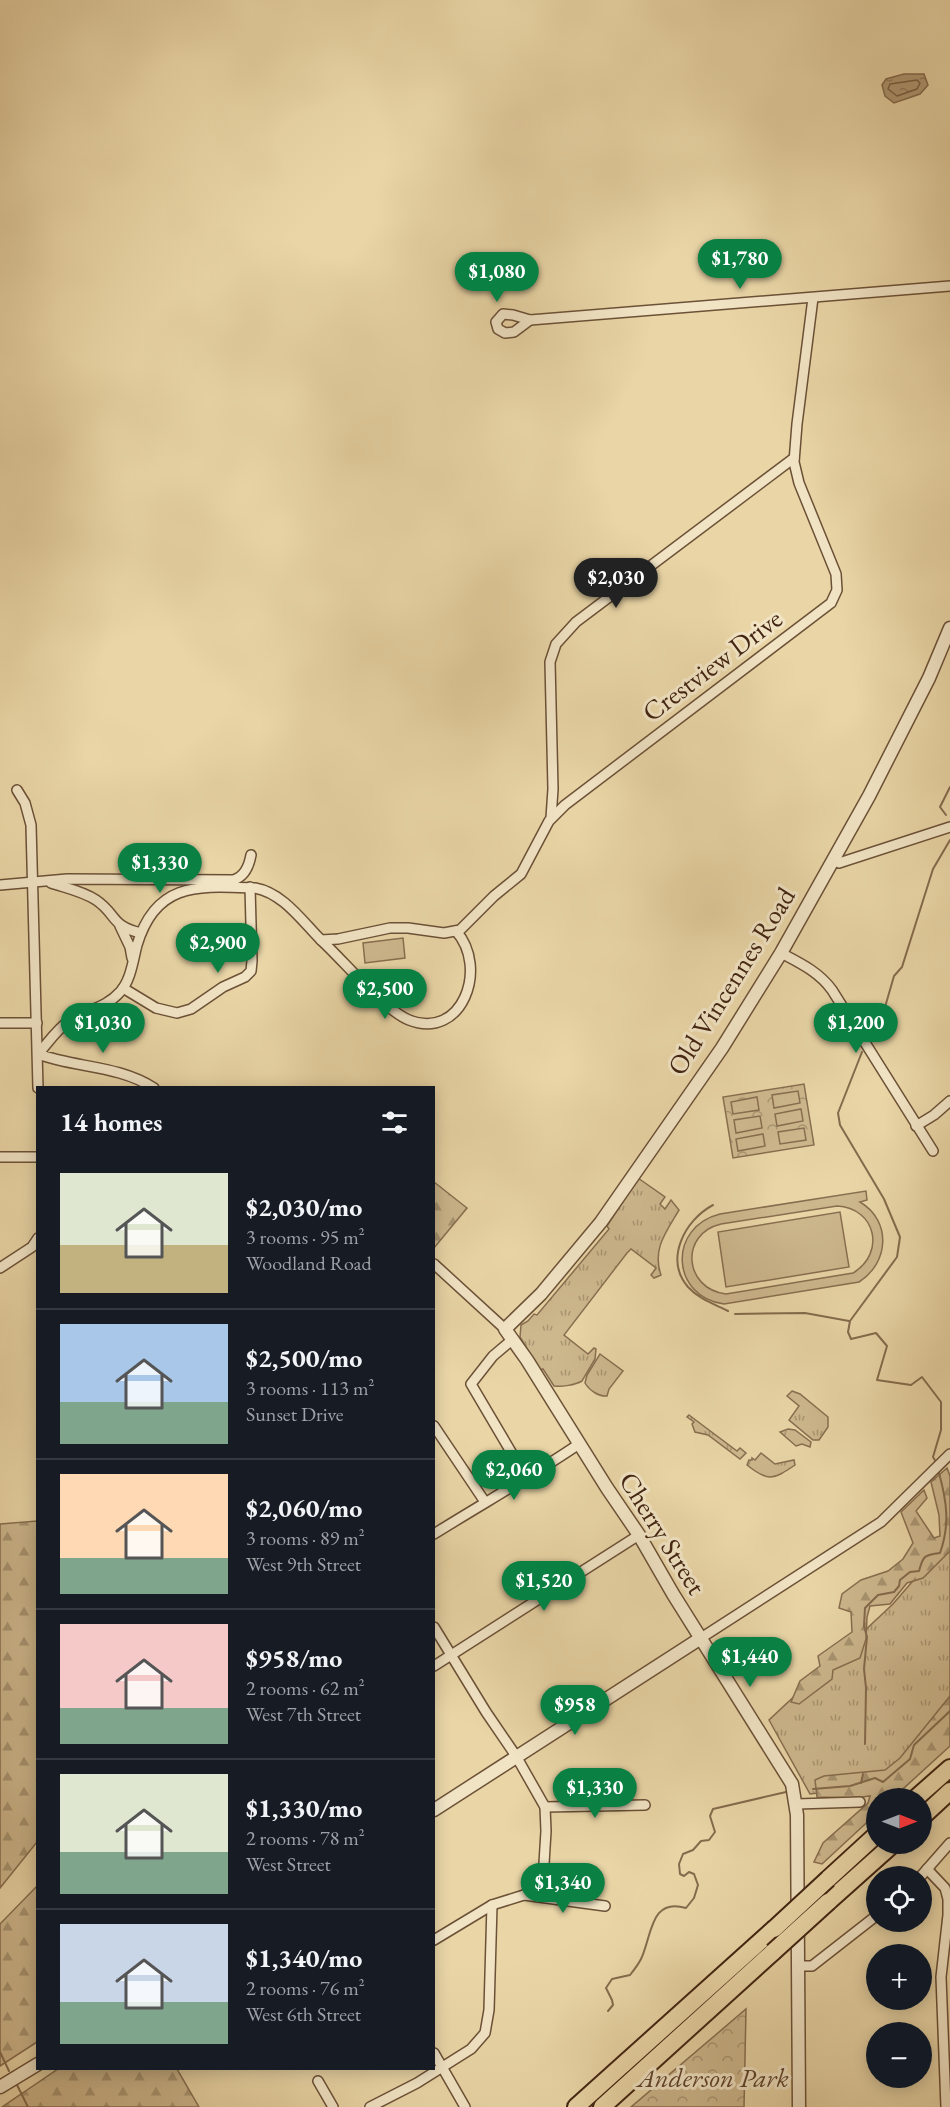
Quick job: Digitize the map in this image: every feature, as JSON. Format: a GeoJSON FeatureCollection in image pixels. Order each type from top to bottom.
{"type":"FeatureCollection","features":[{"type":"Feature","properties":{"kind":"highway"},"geometry":{"type":"LineString","coordinates":[[927,1788],[950,1768]]}},
{"type":"Feature","properties":{"kind":"highway"},"geometry":{"type":"LineString","coordinates":[[932,1808],[950,1791]]}},
{"type":"Feature","properties":{"kind":"highway"},"geometry":{"type":"LineString","coordinates":[[576,2107],[866,1844]]}},
{"type":"Feature","properties":{"kind":"highway"},"geometry":{"type":"LineString","coordinates":[[602,2107],[881,1854]]}},
{"type":"Feature","properties":{"kind":"street"},"geometry":{"type":"LineString","coordinates":[[530,320],[950,286]]}},
{"type":"Feature","properties":{"kind":"street","name":"Crestview Drive"},"geometry":{"type":"LineString","coordinates":[[456,931],[465,926],[481,908],[521,874],[551,818],[577,795],[831,603],[837,590],[837,574],[799,483],[794,458],[813,298]]}},
{"type":"Feature","properties":{"kind":"street"},"geometry":{"type":"LineString","coordinates":[[551,818],[553,789],[549,681],[550,662],[556,644],[576,622],[794,458]]}},
{"type":"Feature","properties":{"kind":"street","name":"Old Vincennes Road"},"geometry":{"type":"LineString","coordinates":[[509,1334],[602,1222],[722,1048],[782,953],[900,737],[950,628]]}},
{"type":"Feature","properties":{"kind":"street"},"geometry":{"type":"LineString","coordinates":[[17,790],[29,813],[31,837],[38,1086]]}},
{"type":"Feature","properties":{"kind":"street"},"geometry":{"type":"LineString","coordinates":[[834,860],[839,863],[950,827]]}},
{"type":"Feature","properties":{"kind":"street"},"geometry":{"type":"LineString","coordinates":[[0,885],[67,879],[232,880],[245,872],[251,855]]}},
{"type":"Feature","properties":{"kind":"street"},"geometry":{"type":"LineString","coordinates":[[46,881],[90,896],[104,906],[120,926],[130,947],[132,958],[130,969]]}},
{"type":"Feature","properties":{"kind":"street"},"geometry":{"type":"LineString","coordinates":[[38,1054],[65,1024],[107,1004],[123,988],[141,933],[154,908],[176,894],[195,889],[250,887],[263,889],[277,897],[321,940],[390,1007],[409,1020],[423,1023],[437,1022],[454,1013],[463,1002],[469,988],[471,964],[465,944],[456,931],[444,933],[390,928],[338,939],[321,940]]}},
{"type":"Feature","properties":{"kind":"street"},"geometry":{"type":"LineString","coordinates":[[123,988],[156,1008],[177,1013],[191,1009],[223,987],[247,975],[252,961],[250,887]]}},
{"type":"Feature","properties":{"kind":"street"},"geometry":{"type":"LineString","coordinates":[[120,926],[141,933]]}},
{"type":"Feature","properties":{"kind":"street"},"geometry":{"type":"LineString","coordinates":[[782,953],[825,980],[933,1151]]}},
{"type":"Feature","properties":{"kind":"street"},"geometry":{"type":"LineString","coordinates":[[0,1023],[37,1023]]}},
{"type":"Feature","properties":{"kind":"street"},"geometry":{"type":"LineString","coordinates":[[38,1054],[134,1077],[150,1086]]}},
{"type":"Feature","properties":{"kind":"street"},"geometry":{"type":"LineString","coordinates":[[916,1126],[934,1115],[950,1101]]}},
{"type":"Feature","properties":{"kind":"street"},"geometry":{"type":"LineString","coordinates":[[0,1157],[36,1157]]}},
{"type":"Feature","properties":{"kind":"street"},"geometry":{"type":"LineString","coordinates":[[0,1269],[32,1247],[36,1241]]}},
{"type":"Feature","properties":{"kind":"street","name":"Cherry Street"},"geometry":{"type":"LineString","coordinates":[[435,1265],[509,1334],[639,1535],[700,1638],[788,1775],[797,1804],[800,2107]]}},
{"type":"Feature","properties":{"kind":"street"},"geometry":{"type":"LineString","coordinates":[[509,1334],[471,1384],[527,1479]]}},
{"type":"Feature","properties":{"kind":"street"},"geometry":{"type":"LineString","coordinates":[[435,1427],[485,1502]]}},
{"type":"Feature","properties":{"kind":"street"},"geometry":{"type":"LineString","coordinates":[[435,1533],[527,1479],[579,1444]]}},
{"type":"Feature","properties":{"kind":"street"},"geometry":{"type":"LineString","coordinates":[[435,1809],[881,1522],[950,1454]]}},
{"type":"Feature","properties":{"kind":"street"},"geometry":{"type":"LineString","coordinates":[[435,1665],[639,1535]]}},
{"type":"Feature","properties":{"kind":"street"},"geometry":{"type":"LineString","coordinates":[[435,1630],[516,1756],[545,1807],[546,1831],[543,1880],[537,1889],[492,1905],[435,1939]]}},
{"type":"Feature","properties":{"kind":"street"},"geometry":{"type":"LineString","coordinates":[[797,1804],[860,1802]]}},
{"type":"Feature","properties":{"kind":"street"},"geometry":{"type":"LineString","coordinates":[[545,1807],[645,1804]]}},
{"type":"Feature","properties":{"kind":"street"},"geometry":{"type":"LineString","coordinates":[[930,1866],[950,1843]]}},
{"type":"Feature","properties":{"kind":"street"},"geometry":{"type":"LineString","coordinates":[[932,1879],[945,1888],[948,1899],[941,1977],[946,2107]]}},
{"type":"Feature","properties":{"kind":"street"},"geometry":{"type":"LineString","coordinates":[[524,1895],[605,1906]]}},
{"type":"Feature","properties":{"kind":"street"},"geometry":{"type":"LineString","coordinates":[[370,2107],[417,2082],[479,2043],[486,2030],[489,2010],[492,1905]]}},
{"type":"Feature","properties":{"kind":"street"},"geometry":{"type":"LineString","coordinates":[[798,1966],[812,1966],[866,1924]]}},
{"type":"Feature","properties":{"kind":"street"},"geometry":{"type":"LineString","coordinates":[[435,2055],[465,2107]]}},
{"type":"Feature","properties":{"kind":"street"},"geometry":{"type":"LineString","coordinates":[[0,2087],[36,2065]]}},
{"type":"Feature","properties":{"kind":"street"},"geometry":{"type":"LineString","coordinates":[[318,2081],[333,2107]]}},
{"type":"Feature","properties":{"kind":"green space"},"geometry":{"type":"Polygon","coordinates":[[[403,938],[405,958],[365,963],[363,943],[403,938]]]}},
{"type":"Feature","properties":{"kind":"green space"},"geometry":{"type":"Polygon","coordinates":[[[804,1084],[814,1145],[733,1158],[723,1097],[804,1084]]]}},
{"type":"Feature","properties":{"kind":"green space"},"geometry":{"type":"Polygon","coordinates":[[[798,1091],[800,1103],[774,1108],[772,1095],[798,1091]]]}},
{"type":"Feature","properties":{"kind":"green space"},"geometry":{"type":"Polygon","coordinates":[[[757,1097],[759,1110],[733,1114],[731,1102],[757,1097]]]}},
{"type":"Feature","properties":{"kind":"green space"},"geometry":{"type":"Polygon","coordinates":[[[801,1109],[803,1121],[777,1126],[775,1114],[801,1109]]]}},
{"type":"Feature","properties":{"kind":"green space"},"geometry":{"type":"Polygon","coordinates":[[[760,1116],[762,1128],[736,1133],[734,1120],[760,1116]]]}},
{"type":"Feature","properties":{"kind":"green space"},"geometry":{"type":"Polygon","coordinates":[[[804,1128],[806,1140],[780,1144],[778,1132],[804,1128]]]}},
{"type":"Feature","properties":{"kind":"green space"},"geometry":{"type":"Polygon","coordinates":[[[763,1134],[765,1146],[738,1151],[736,1139],[763,1134]]]}},
{"type":"Feature","properties":{"kind":"green space"},"geometry":{"type":"Polygon","coordinates":[[[638,1178],[665,1197],[660,1204],[665,1209],[671,1200],[679,1210],[665,1233],[659,1249],[661,1275],[654,1278],[651,1275],[656,1268],[631,1249],[627,1253],[564,1335],[588,1354],[594,1348],[596,1349],[595,1359],[582,1381],[576,1384],[554,1386],[543,1369],[540,1370],[520,1337],[521,1325],[534,1314],[537,1315],[609,1229],[607,1226],[638,1178]]]}},
{"type":"Feature","properties":{"kind":"green space"},"geometry":{"type":"Polygon","coordinates":[[[435,1183],[467,1208],[435,1247],[435,1183]]]}},
{"type":"Feature","properties":{"kind":"green space"},"geometry":{"type":"Polygon","coordinates":[[[866,1191],[867,1200],[860,1202],[878,1220],[883,1242],[881,1253],[869,1274],[859,1282],[724,1304],[706,1298],[693,1288],[685,1275],[682,1261],[684,1246],[691,1232],[703,1221],[720,1214],[866,1191]],[[837,1206],[721,1224],[707,1230],[698,1238],[693,1249],[692,1261],[695,1272],[712,1290],[726,1294],[853,1273],[870,1254],[873,1244],[868,1223],[861,1214],[837,1206]]]}},
{"type":"Feature","properties":{"kind":"green space"},"geometry":{"type":"Polygon","coordinates":[[[840,1212],[849,1267],[726,1287],[718,1232],[840,1212]]]}},
{"type":"Feature","properties":{"kind":"green space"},"geometry":{"type":"Polygon","coordinates":[[[600,1354],[623,1371],[609,1389],[607,1396],[594,1392],[585,1383],[587,1375],[600,1354]]]}},
{"type":"Feature","properties":{"kind":"green space"},"geometry":{"type":"Polygon","coordinates":[[[792,1391],[800,1394],[828,1417],[828,1427],[819,1440],[813,1440],[789,1420],[799,1406],[787,1396],[792,1391]]]}},
{"type":"Feature","properties":{"kind":"green space"},"geometry":{"type":"Polygon","coordinates":[[[689,1415],[737,1451],[740,1448],[746,1453],[740,1459],[708,1435],[695,1432],[692,1424],[694,1422],[687,1417],[689,1415]]]}},
{"type":"Feature","properties":{"kind":"green space"},"geometry":{"type":"Polygon","coordinates":[[[788,1429],[795,1430],[811,1442],[810,1447],[802,1444],[796,1446],[780,1432],[788,1429]]]}},
{"type":"Feature","properties":{"kind":"green space"},"geometry":{"type":"Polygon","coordinates":[[[761,1453],[775,1464],[794,1460],[795,1465],[776,1476],[760,1474],[747,1465],[749,1460],[752,1458],[755,1460],[761,1453]]]}},
{"type":"Feature","properties":{"kind":"green space"},"geometry":{"type":"Polygon","coordinates":[[[947,1468],[950,1476],[950,1551],[923,1578],[907,1583],[890,1604],[870,1606],[866,1639],[860,1658],[833,1670],[832,1679],[799,1704],[791,1702],[800,1681],[820,1666],[818,1656],[852,1632],[851,1612],[839,1608],[842,1594],[861,1580],[888,1571],[903,1559],[913,1543],[901,1512],[924,1490],[927,1498],[916,1511],[934,1538],[940,1536],[939,1515],[931,1482],[947,1468]]]}},
{"type":"Feature","properties":{"kind":"green space"},"geometry":{"type":"Polygon","coordinates":[[[36,1521],[36,1843],[0,1888],[0,1524],[36,1521]]]}},
{"type":"Feature","properties":{"kind":"green space"},"geometry":{"type":"Polygon","coordinates":[[[950,1538],[950,1734],[897,1784],[810,1794],[769,1720],[893,1604],[950,1538]]]}},
{"type":"Feature","properties":{"kind":"green space"},"geometry":{"type":"Polygon","coordinates":[[[950,1696],[950,1746],[904,1788],[866,1788],[866,1797],[855,1798],[817,1797],[815,1780],[824,1776],[885,1770],[900,1758],[950,1696]]]}},
{"type":"Feature","properties":{"kind":"green space"},"geometry":{"type":"Polygon","coordinates":[[[866,1805],[866,1823],[822,1864],[814,1862],[823,1843],[866,1805]]]}},
{"type":"Feature","properties":{"kind":"green space"},"geometry":{"type":"Polygon","coordinates":[[[36,1887],[36,2043],[0,2066],[0,1924],[36,1887]]]}},
{"type":"Feature","properties":{"kind":"green space","name":"Anderson Park"},"geometry":{"type":"Polygon","coordinates":[[[746,2009],[744,2107],[631,2107],[746,2009]]]}},
{"type":"Feature","properties":{"kind":"green space"},"geometry":{"type":"Polygon","coordinates":[[[57,2070],[178,2070],[199,2107],[2,2107],[57,2070]]]}},
{"type":"Feature","properties":{"kind":"water"},"geometry":{"type":"Polygon","coordinates":[[[904,74],[924,74],[928,85],[920,94],[894,103],[885,96],[882,85],[886,79],[904,74]]]}},
{"type":"Feature","properties":{"kind":"waterway"},"geometry":{"type":"LineString","coordinates":[[946,815],[940,807],[950,787]]}},
{"type":"Feature","properties":{"kind":"waterway"},"geometry":{"type":"LineString","coordinates":[[869,1036],[873,1024],[883,1014],[894,976],[902,967],[933,869],[950,840]]}},
{"type":"Feature","properties":{"kind":"waterway"},"geometry":{"type":"LineString","coordinates":[[862,1052],[838,1113],[840,1125],[884,1199],[900,1237],[897,1257],[850,1321],[848,1332],[851,1339],[876,1333],[887,1346],[877,1380],[911,1385],[922,1377],[941,1402],[941,1430],[933,1457],[936,1462]]}},
{"type":"Feature","properties":{"kind":"waterway"},"geometry":{"type":"LineString","coordinates":[[713,1205],[694,1220],[686,1230],[678,1253],[678,1264],[681,1276],[692,1291],[728,1311]]}},
{"type":"Feature","properties":{"kind":"waterway"},"geometry":{"type":"LineString","coordinates":[[735,1314],[805,1313],[849,1321]]}},
{"type":"Feature","properties":{"kind":"waterway"},"geometry":{"type":"LineString","coordinates":[[865,1744],[864,1669],[867,1637],[864,1626],[865,1608],[878,1595],[894,1592],[900,1580],[910,1572],[919,1571],[925,1557],[940,1553],[945,1533],[946,1513],[939,1473]]}},
{"type":"Feature","properties":{"kind":"waterway"},"geometry":{"type":"LineString","coordinates":[[813,1789],[850,1786],[875,1778],[883,1782],[910,1759],[914,1745],[950,1711]]}},
{"type":"Feature","properties":{"kind":"waterway"},"geometry":{"type":"LineString","coordinates":[[861,1783],[863,1774]]}},
{"type":"Feature","properties":{"kind":"waterway"},"geometry":{"type":"LineString","coordinates":[[608,2011],[613,2005],[606,1988],[612,1979],[630,1975],[636,1967],[659,1913],[665,1908],[674,1906],[686,1908],[694,1898],[698,1885],[694,1874],[689,1872],[684,1876],[680,1874],[679,1864],[683,1854],[693,1850],[701,1841],[709,1840],[715,1832],[710,1816],[713,1809],[786,1792]]}},
{"type":"Feature","properties":{"kind":"waterway"},"geometry":{"type":"LineString","coordinates":[[0,2052],[9,2071]]}},
{"type":"Feature","properties":{"kind":"waterway"},"geometry":{"type":"LineString","coordinates":[[16,2083],[28,2107]]}}]}
